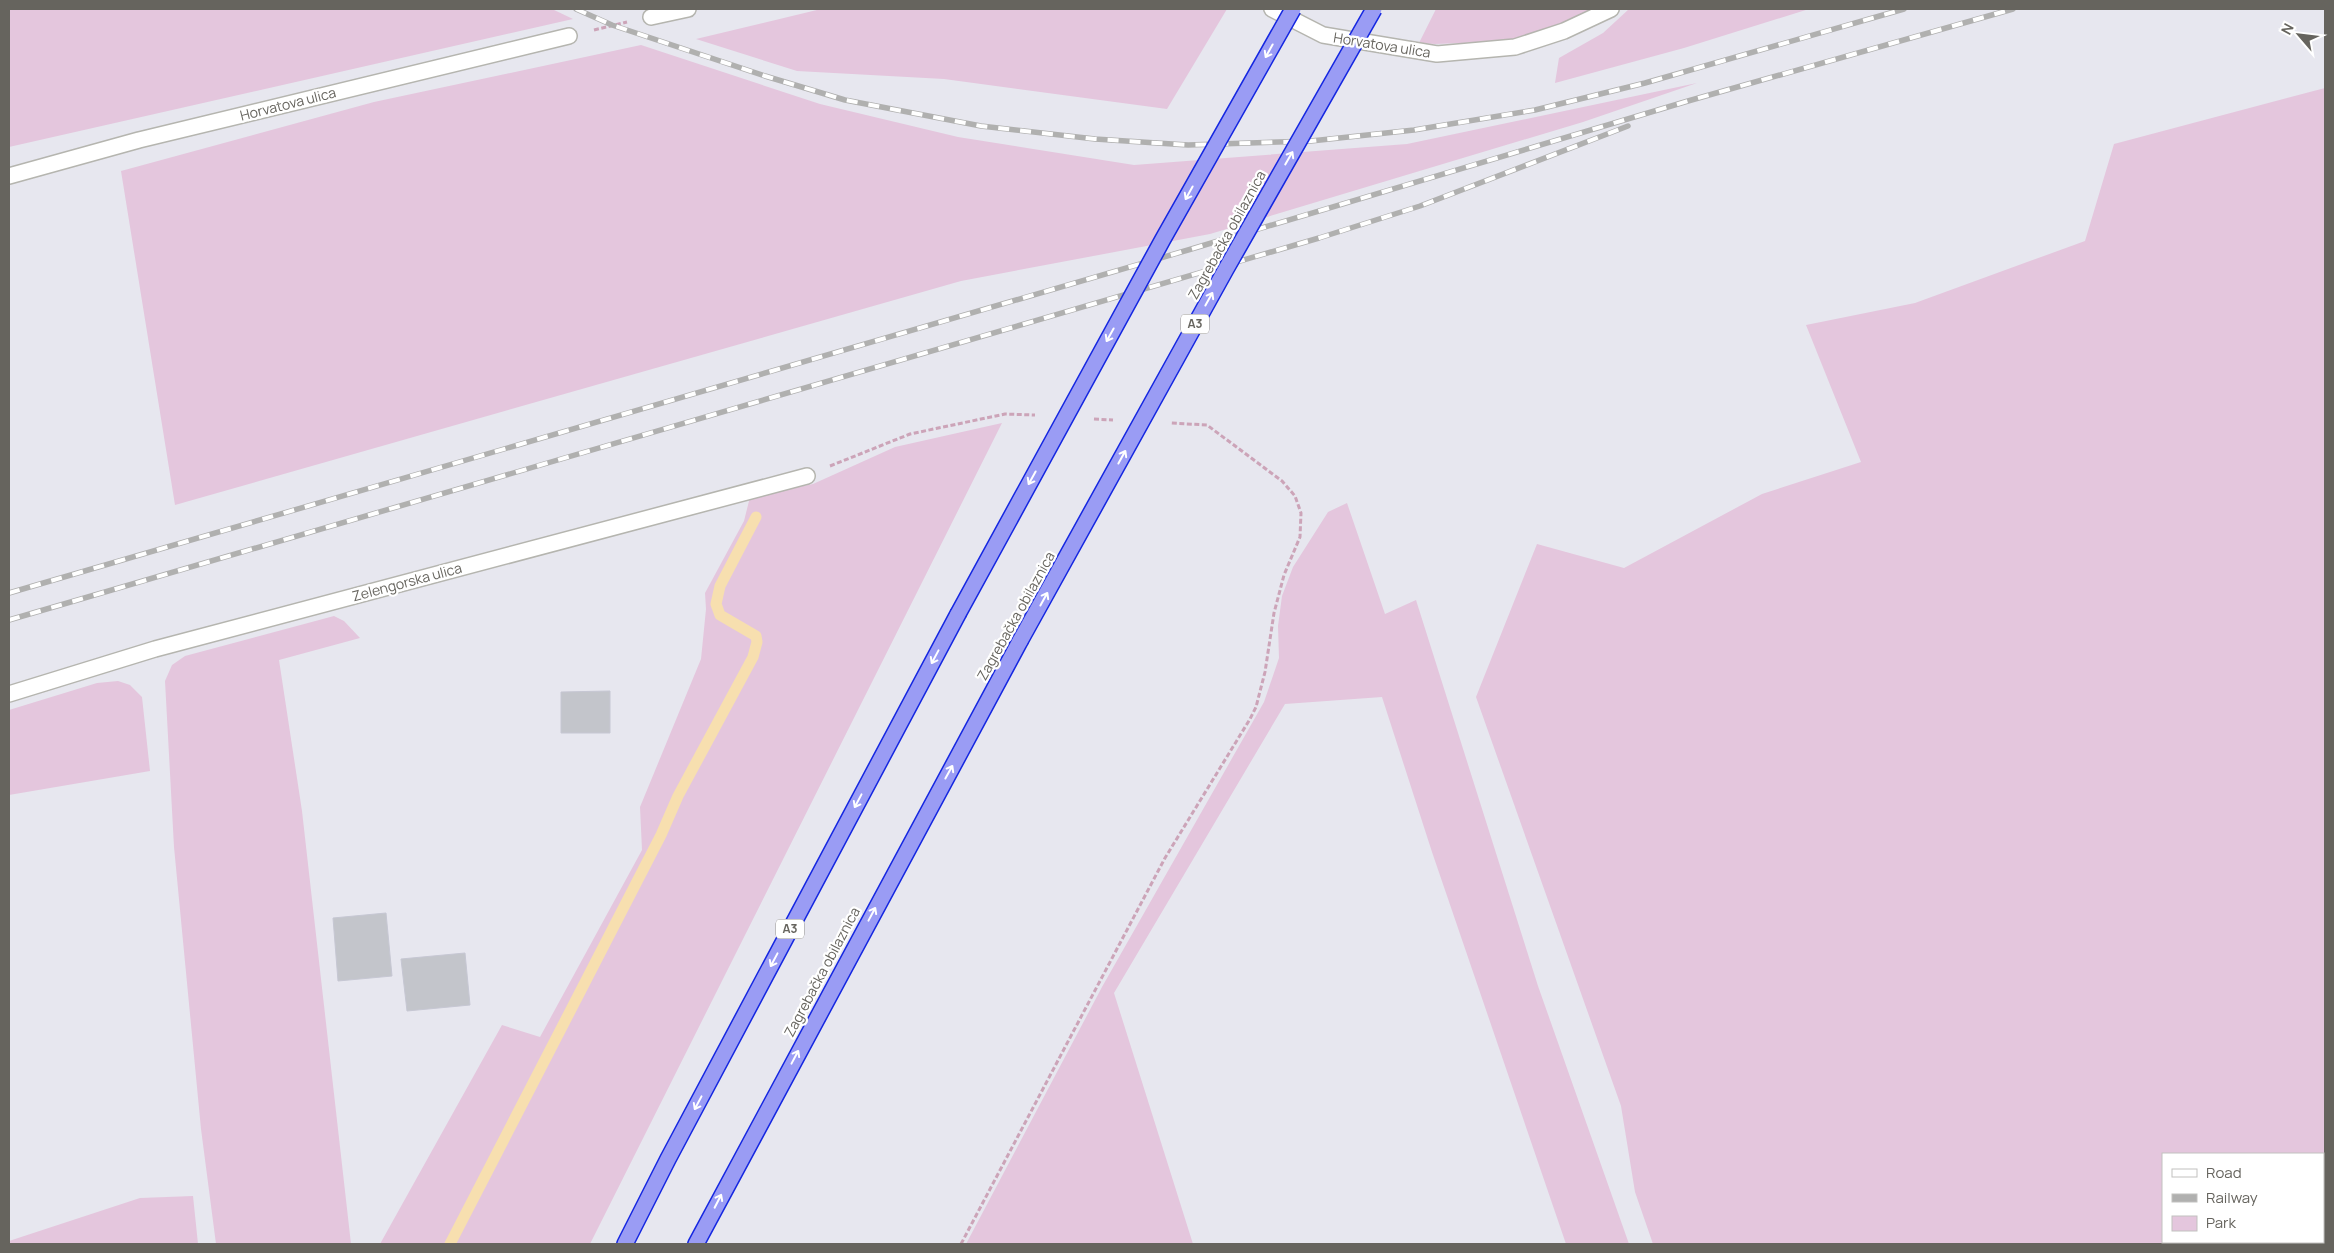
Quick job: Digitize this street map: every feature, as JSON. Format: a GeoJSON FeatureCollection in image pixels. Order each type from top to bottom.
{"type":"FeatureCollection","features":[{"type":"Feature","properties":{"kind":"highway","name":"A3"},"geometry":{"type":"LineString","coordinates":[[625,1244],[668,1158],[958,614],[1162,239],[1293,9]]}},
{"type":"Feature","properties":{"kind":"highway","name":"Zagrebačka obilaznica"},"geometry":{"type":"LineString","coordinates":[[696,1244],[1020,642],[1226,269],[1374,9]]}},
{"type":"Feature","properties":{"kind":"street"},"geometry":{"type":"LineString","coordinates":[[651,17],[688,9]]}},
{"type":"Feature","properties":{"kind":"street","name":"Horvatova ulica"},"geometry":{"type":"LineString","coordinates":[[1272,9],[1323,35],[1437,54],[1515,46],[1564,31],[1611,9]]}},
{"type":"Feature","properties":{"kind":"street","name":"Horvatova ulica"},"geometry":{"type":"LineString","coordinates":[[9,176],[140,140],[569,36]]}},
{"type":"Feature","properties":{"kind":"street","name":"Zelengorska ulica"},"geometry":{"type":"LineString","coordinates":[[9,694],[155,649],[807,476]]}},
{"type":"Feature","properties":{"kind":"path"},"geometry":{"type":"LineString","coordinates":[[569,36],[651,17]]}},
{"type":"Feature","properties":{"kind":"path"},"geometry":{"type":"LineString","coordinates":[[807,476],[910,434],[1004,414],[1043,416]]}},
{"type":"Feature","properties":{"kind":"path"},"geometry":{"type":"LineString","coordinates":[[1091,419],[1120,420]]}},
{"type":"Feature","properties":{"kind":"path"},"geometry":{"type":"LineString","coordinates":[[961,1244],[1165,858],[1256,707],[1265,672],[1274,614],[1284,575],[1300,537],[1301,513],[1295,496],[1282,481],[1207,425],[1168,423]]}},
{"type":"Feature","properties":{"kind":"green space"},"geometry":{"type":"Polygon","coordinates":[[[9,9],[552,9],[573,19],[9,147],[9,9]]]}},
{"type":"Feature","properties":{"kind":"green space"},"geometry":{"type":"Polygon","coordinates":[[[821,9],[1227,9],[1167,109],[944,79],[797,71],[696,39],[821,9]]]}},
{"type":"Feature","properties":{"kind":"green space"},"geometry":{"type":"Polygon","coordinates":[[[1436,9],[1593,9],[1561,26],[1513,41],[1419,43],[1436,9]]]}},
{"type":"Feature","properties":{"kind":"green space"},"geometry":{"type":"Polygon","coordinates":[[[1629,9],[1809,9],[1684,48],[1555,83],[1559,58],[1603,33],[1629,9]]]}},
{"type":"Feature","properties":{"kind":"green space"},"geometry":{"type":"Polygon","coordinates":[[[641,45],[820,104],[958,137],[1134,165],[1407,144],[1697,83],[1583,122],[1210,234],[961,281],[175,505],[121,171],[374,102],[641,45]]]}},
{"type":"Feature","properties":{"kind":"green space"},"geometry":{"type":"Polygon","coordinates":[[[2325,88],[2325,1244],[1653,1244],[1635,1192],[1621,1106],[1476,697],[1537,544],[1624,568],[1762,494],[1861,462],[1806,325],[1915,303],[2085,241],[2114,144],[2325,88]]]}},
{"type":"Feature","properties":{"kind":"green space"},"geometry":{"type":"Polygon","coordinates":[[[1002,423],[590,1244],[380,1244],[502,1025],[540,1037],[642,850],[640,807],[701,659],[706,609],[705,593],[744,521],[750,497],[813,484],[895,447],[1002,423]]]}},
{"type":"Feature","properties":{"kind":"green space"},"geometry":{"type":"Polygon","coordinates":[[[1347,503],[1385,614],[1416,600],[1538,986],[1629,1244],[1566,1244],[1432,852],[1382,697],[1285,704],[1114,993],[1193,1244],[966,1244],[1102,987],[1264,702],[1279,658],[1278,626],[1282,596],[1293,567],[1328,512],[1347,503]]]}},
{"type":"Feature","properties":{"kind":"green space"},"geometry":{"type":"Polygon","coordinates":[[[334,616],[344,621],[360,638],[279,660],[302,811],[351,1244],[216,1244],[201,1129],[174,847],[165,681],[172,665],[185,656],[334,616]]]}},
{"type":"Feature","properties":{"kind":"green space"},"geometry":{"type":"Polygon","coordinates":[[[118,681],[130,685],[142,697],[150,771],[9,795],[9,710],[97,683],[118,681]]]}},
{"type":"Feature","properties":{"kind":"green space"},"geometry":{"type":"Polygon","coordinates":[[[193,1196],[198,1244],[9,1244],[9,1241],[140,1198],[193,1196]]]}},
{"type":"Feature","properties":{"kind":"building"},"geometry":{"type":"Polygon","coordinates":[[[610,691],[610,733],[561,733],[561,692],[610,691]]]}},
{"type":"Feature","properties":{"kind":"building"},"geometry":{"type":"Polygon","coordinates":[[[386,913],[392,976],[338,981],[333,918],[386,913]]]}},
{"type":"Feature","properties":{"kind":"building"},"geometry":{"type":"Polygon","coordinates":[[[465,953],[470,1005],[407,1011],[401,959],[465,953]]]}},
{"type":"Feature","properties":{"kind":"waterway"},"geometry":{"type":"LineString","coordinates":[[450,1244],[661,835],[678,796],[753,657],[757,642],[756,636],[720,615],[716,604],[720,586],[756,517]]}},
{"type":"Feature","properties":{"kind":"railway"},"geometry":{"type":"LineString","coordinates":[[576,9],[612,25],[765,76],[845,100],[981,126],[1095,139],[1188,145],[1311,141],[1414,130],[1535,110],[1645,83],[1904,9]]}},
{"type":"Feature","properties":{"kind":"railway"},"geometry":{"type":"LineString","coordinates":[[9,593],[1188,250],[1688,101],[2013,9]]}},
{"type":"Feature","properties":{"kind":"railway"},"geometry":{"type":"LineString","coordinates":[[9,620],[1319,238],[1420,206],[1628,126]]}}]}
